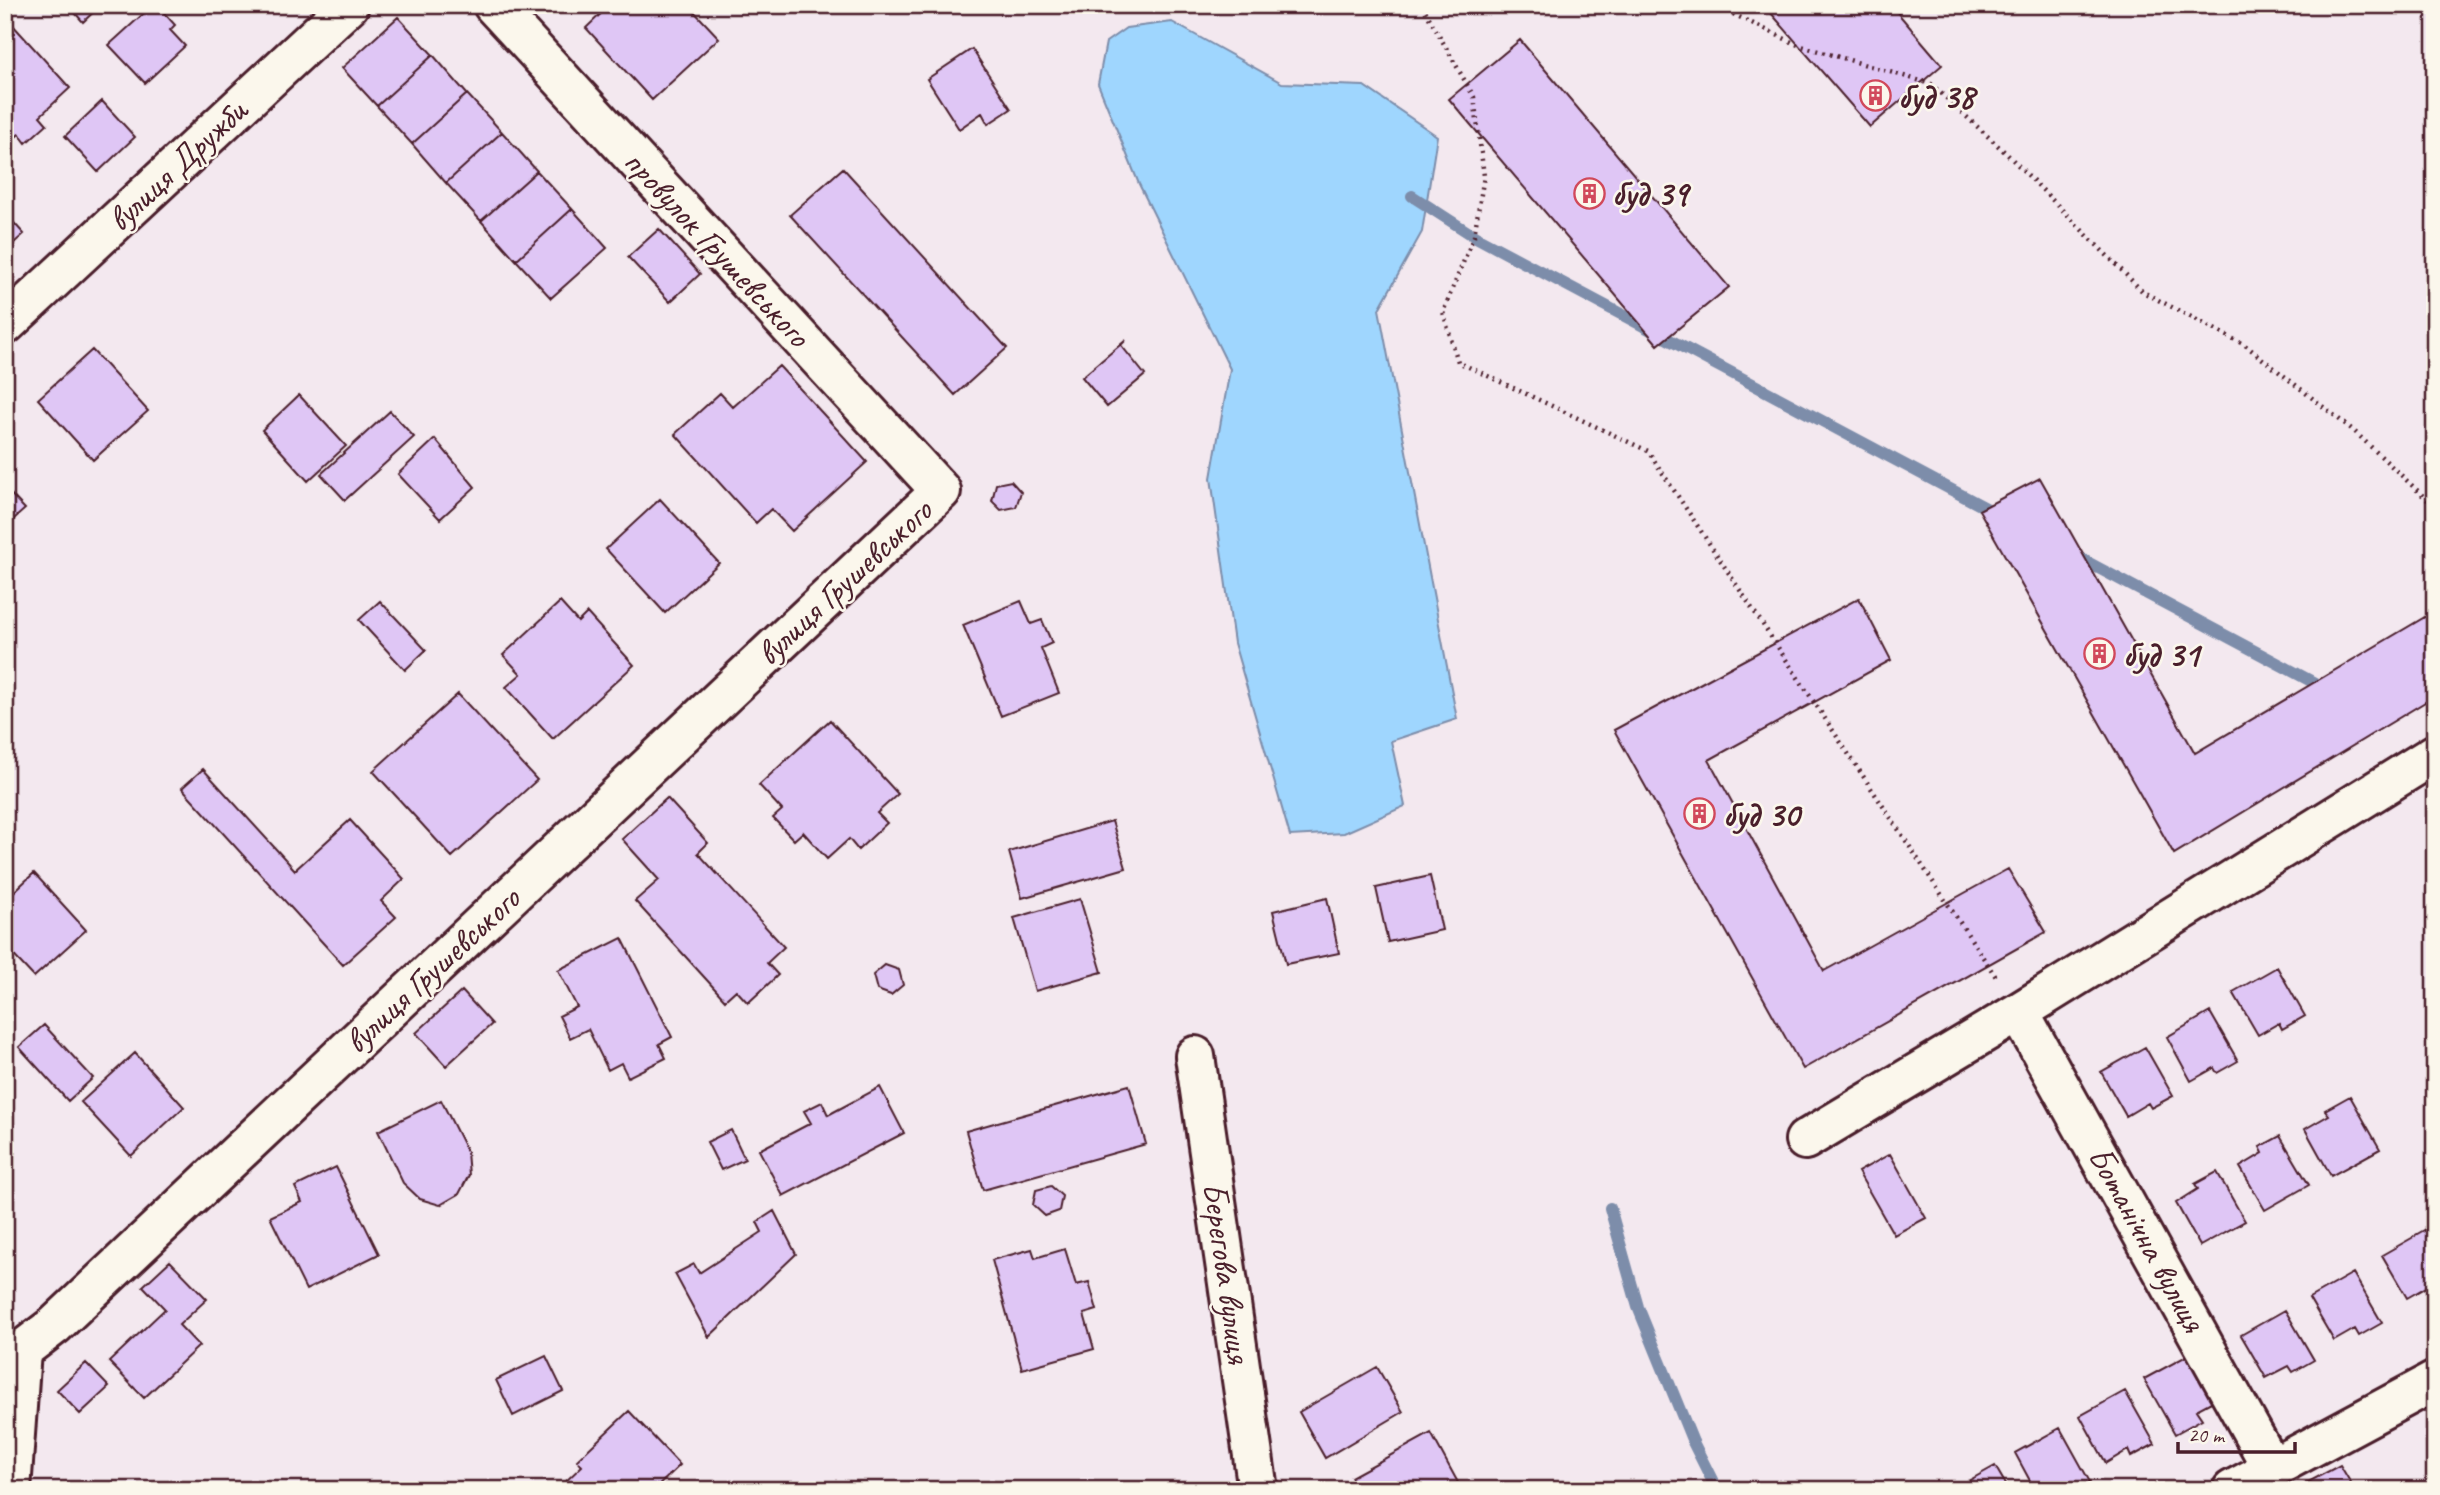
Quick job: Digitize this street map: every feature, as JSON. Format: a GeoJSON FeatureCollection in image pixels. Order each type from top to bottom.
{"type":"FeatureCollection","features":[{"type":"Feature","properties":{"kind":"street","name":"вулиця Дружби"},"geometry":{"type":"LineString","coordinates":[[5,325],[349,5]]}},
{"type":"Feature","properties":{"kind":"street","name":"провулок Грушевського"},"geometry":{"type":"LineString","coordinates":[[493,5],[941,491]]}},
{"type":"Feature","properties":{"kind":"street","name":"вулиця Грушевського"},"geometry":{"type":"LineString","coordinates":[[11,1490],[13,1343],[55,1325],[76,1306],[941,491]]}},
{"type":"Feature","properties":{"kind":"street"},"geometry":{"type":"LineString","coordinates":[[1805,1140],[2019,1012],[2435,754]]}},
{"type":"Feature","properties":{"kind":"street","name":"Ботанічна вулиця"},"geometry":{"type":"LineString","coordinates":[[2019,1012],[2272,1468]]}},
{"type":"Feature","properties":{"kind":"street","name":"Берегова вулиця"},"geometry":{"type":"LineString","coordinates":[[1195,1056],[1258,1490]]}},
{"type":"Feature","properties":{"kind":"street"},"geometry":{"type":"LineString","coordinates":[[2232,1490],[2435,1381]]}},
{"type":"Feature","properties":{"kind":"path"},"geometry":{"type":"LineString","coordinates":[[1422,5],[1474,97],[1483,176],[1474,236],[1443,312],[1458,362],[1648,451],[2019,1012]]}},
{"type":"Feature","properties":{"kind":"path"},"geometry":{"type":"LineString","coordinates":[[1714,5],[1798,46],[1931,84],[2007,154],[2143,292],[2245,345],[2354,431],[2435,507]]}},
{"type":"Feature","properties":{"kind":"water"},"geometry":{"type":"Polygon","coordinates":[[[1172,22],[1282,83],[1364,86],[1437,136],[1422,232],[1379,309],[1457,719],[1391,741],[1405,806],[1344,833],[1290,836],[1234,643],[1211,478],[1230,369],[1139,184],[1098,84],[1106,42],[1126,28],[1172,22]]]}},
{"type":"Feature","properties":{"kind":"building"},"geometry":{"type":"Polygon","coordinates":[[[68,5],[101,5],[83,22],[68,5]]]}},
{"type":"Feature","properties":{"kind":"building"},"geometry":{"type":"Polygon","coordinates":[[[153,5],[157,5],[175,25],[170,30],[185,46],[145,83],[109,45],[153,5]]]}},
{"type":"Feature","properties":{"kind":"building"},"geometry":{"type":"Polygon","coordinates":[[[610,5],[665,5],[671,12],[678,5],[688,5],[719,38],[652,100],[586,28],[610,5]]]}},
{"type":"Feature","properties":{"kind":"building","name":"буд 38"},"geometry":{"type":"Polygon","coordinates":[[[1764,5],[1891,5],[1942,65],[1870,127],[1764,5]]]}},
{"type":"Feature","properties":{"kind":"building"},"geometry":{"type":"Polygon","coordinates":[[[398,17],[433,55],[377,106],[342,68],[398,17]]]}},
{"type":"Feature","properties":{"kind":"building"},"geometry":{"type":"Polygon","coordinates":[[[11,23],[70,88],[40,116],[47,124],[26,143],[19,134],[6,146],[5,28],[11,23]]]}},
{"type":"Feature","properties":{"kind":"building","name":"буд 39"},"geometry":{"type":"Polygon","coordinates":[[[1520,40],[1729,287],[1658,345],[1449,99],[1520,40]]]}},
{"type":"Feature","properties":{"kind":"building"},"geometry":{"type":"Polygon","coordinates":[[[972,49],[1011,109],[988,124],[982,113],[959,129],[927,79],[972,49]]]}},
{"type":"Feature","properties":{"kind":"building"},"geometry":{"type":"Polygon","coordinates":[[[433,55],[467,94],[412,144],[377,106],[433,55]]]}},
{"type":"Feature","properties":{"kind":"building"},"geometry":{"type":"Polygon","coordinates":[[[467,94],[502,132],[446,183],[412,144],[467,94]]]}},
{"type":"Feature","properties":{"kind":"building"},"geometry":{"type":"Polygon","coordinates":[[[102,101],[135,137],[98,172],[65,136],[102,101]]]}},
{"type":"Feature","properties":{"kind":"building"},"geometry":{"type":"Polygon","coordinates":[[[502,132],[537,171],[481,221],[446,183],[502,132]]]}},
{"type":"Feature","properties":{"kind":"building"},"geometry":{"type":"Polygon","coordinates":[[[843,168],[1007,348],[955,395],[790,215],[843,168]]]}},
{"type":"Feature","properties":{"kind":"building"},"geometry":{"type":"Polygon","coordinates":[[[537,171],[572,209],[516,260],[481,221],[537,171]]]}},
{"type":"Feature","properties":{"kind":"building"},"geometry":{"type":"Polygon","coordinates":[[[572,209],[607,248],[551,298],[516,260],[572,209]]]}},
{"type":"Feature","properties":{"kind":"building"},"geometry":{"type":"Polygon","coordinates":[[[5,213],[24,234],[5,251],[5,213]]]}},
{"type":"Feature","properties":{"kind":"building"},"geometry":{"type":"Polygon","coordinates":[[[659,229],[700,274],[670,302],[628,257],[659,229]]]}},
{"type":"Feature","properties":{"kind":"building"},"geometry":{"type":"Polygon","coordinates":[[[1126,340],[1121,345],[1145,375],[1107,407],[1082,377],[1126,340]]]}},
{"type":"Feature","properties":{"kind":"building"},"geometry":{"type":"Polygon","coordinates":[[[92,350],[148,411],[93,460],[38,399],[92,350]]]}},
{"type":"Feature","properties":{"kind":"building"},"geometry":{"type":"Polygon","coordinates":[[[779,366],[867,462],[792,531],[771,509],[756,523],[675,434],[720,393],[733,407],[779,366]]]}},
{"type":"Feature","properties":{"kind":"building"},"geometry":{"type":"Polygon","coordinates":[[[299,395],[346,446],[308,481],[262,430],[299,395]]]}},
{"type":"Feature","properties":{"kind":"building"},"geometry":{"type":"Polygon","coordinates":[[[390,411],[414,437],[345,500],[321,474],[390,411]]]}},
{"type":"Feature","properties":{"kind":"building"},"geometry":{"type":"Polygon","coordinates":[[[435,439],[475,487],[440,519],[398,474],[435,439]]]}},
{"type":"Feature","properties":{"kind":"building","name":"буд 31"},"geometry":{"type":"Polygon","coordinates":[[[2040,478],[2195,753],[2435,611],[2435,696],[2174,854],[1979,510],[2040,478]]]}},
{"type":"Feature","properties":{"kind":"building"},"geometry":{"type":"Polygon","coordinates":[[[1011,481],[1021,492],[1016,507],[1001,510],[992,501],[996,484],[1011,481]]]}},
{"type":"Feature","properties":{"kind":"building"},"geometry":{"type":"Polygon","coordinates":[[[5,488],[25,509],[5,527],[5,488]]]}},
{"type":"Feature","properties":{"kind":"building"},"geometry":{"type":"Polygon","coordinates":[[[660,499],[719,563],[665,613],[606,549],[660,499]]]}},
{"type":"Feature","properties":{"kind":"building","name":"буд 30"},"geometry":{"type":"Polygon","coordinates":[[[1859,598],[1891,660],[1709,760],[1824,971],[2008,869],[2046,932],[1803,1069],[1614,730],[1859,598]]]}},
{"type":"Feature","properties":{"kind":"building"},"geometry":{"type":"Polygon","coordinates":[[[380,601],[426,650],[405,670],[359,620],[380,601]]]}},
{"type":"Feature","properties":{"kind":"building"},"geometry":{"type":"Polygon","coordinates":[[[1021,601],[1031,624],[1042,620],[1052,643],[1041,648],[1059,693],[1001,716],[963,625],[1021,601]]]}},
{"type":"Feature","properties":{"kind":"building"},"geometry":{"type":"Polygon","coordinates":[[[560,602],[578,622],[587,613],[634,665],[553,739],[506,687],[521,674],[503,655],[560,602]]]}},
{"type":"Feature","properties":{"kind":"building"},"geometry":{"type":"Polygon","coordinates":[[[458,694],[537,780],[452,857],[373,771],[458,694]]]}},
{"type":"Feature","properties":{"kind":"building"},"geometry":{"type":"Polygon","coordinates":[[[830,720],[898,794],[877,813],[887,823],[858,850],[849,839],[827,859],[803,832],[794,840],[773,818],[782,810],[759,785],[830,720]]]}},
{"type":"Feature","properties":{"kind":"building"},"geometry":{"type":"Polygon","coordinates":[[[203,769],[295,870],[350,820],[404,879],[381,901],[396,917],[343,965],[182,788],[203,769]]]}},
{"type":"Feature","properties":{"kind":"building"},"geometry":{"type":"Polygon","coordinates":[[[667,798],[708,843],[698,853],[784,947],[767,963],[778,975],[748,1003],[736,990],[725,1000],[635,901],[659,880],[622,839],[667,798]]]}},
{"type":"Feature","properties":{"kind":"building"},"geometry":{"type":"Polygon","coordinates":[[[1112,821],[1126,868],[1022,898],[1009,852],[1112,821]]]}},
{"type":"Feature","properties":{"kind":"building"},"geometry":{"type":"Polygon","coordinates":[[[34,873],[86,930],[34,977],[5,946],[5,900],[34,873]]]}},
{"type":"Feature","properties":{"kind":"building"},"geometry":{"type":"Polygon","coordinates":[[[1430,876],[1442,930],[1388,942],[1376,888],[1430,876]]]}},
{"type":"Feature","properties":{"kind":"building"},"geometry":{"type":"Polygon","coordinates":[[[1327,898],[1339,953],[1286,964],[1273,911],[1327,898]]]}},
{"type":"Feature","properties":{"kind":"building"},"geometry":{"type":"Polygon","coordinates":[[[1080,899],[1102,972],[1035,991],[1014,918],[1080,899]]]}},
{"type":"Feature","properties":{"kind":"building"},"geometry":{"type":"Polygon","coordinates":[[[622,938],[672,1037],[659,1044],[666,1058],[628,1077],[621,1063],[608,1070],[588,1029],[570,1038],[559,1016],[577,1007],[558,970],[622,938]]]}},
{"type":"Feature","properties":{"kind":"building"},"geometry":{"type":"Polygon","coordinates":[[[885,965],[899,970],[903,985],[891,995],[877,990],[873,975],[885,965]]]}},
{"type":"Feature","properties":{"kind":"building"},"geometry":{"type":"Polygon","coordinates":[[[2277,967],[2305,1016],[2282,1029],[2279,1023],[2258,1035],[2233,992],[2277,967]]]}},
{"type":"Feature","properties":{"kind":"building"},"geometry":{"type":"Polygon","coordinates":[[[462,991],[492,1024],[446,1066],[416,1033],[462,991]]]}},
{"type":"Feature","properties":{"kind":"building"},"geometry":{"type":"Polygon","coordinates":[[[2210,1012],[2238,1061],[2217,1073],[2214,1068],[2191,1081],[2167,1037],[2210,1012]]]}},
{"type":"Feature","properties":{"kind":"building"},"geometry":{"type":"Polygon","coordinates":[[[44,1025],[93,1078],[68,1101],[19,1047],[44,1025]]]}},
{"type":"Feature","properties":{"kind":"building"},"geometry":{"type":"Polygon","coordinates":[[[2145,1047],[2173,1096],[2151,1108],[2148,1103],[2126,1116],[2101,1072],[2145,1047]]]}},
{"type":"Feature","properties":{"kind":"building"},"geometry":{"type":"Polygon","coordinates":[[[135,1053],[184,1107],[131,1156],[81,1102],[135,1053]]]}},
{"type":"Feature","properties":{"kind":"building"},"geometry":{"type":"Polygon","coordinates":[[[1129,1085],[1146,1144],[983,1190],[966,1131],[1129,1085]]]}},
{"type":"Feature","properties":{"kind":"building"},"geometry":{"type":"Polygon","coordinates":[[[880,1087],[904,1133],[783,1196],[759,1150],[811,1123],[804,1111],[822,1102],[828,1115],[880,1087]]]}},
{"type":"Feature","properties":{"kind":"building"},"geometry":{"type":"Polygon","coordinates":[[[2350,1096],[2380,1149],[2331,1176],[2305,1129],[2329,1115],[2325,1110],[2350,1096]]]}},
{"type":"Feature","properties":{"kind":"building"},"geometry":{"type":"Polygon","coordinates":[[[441,1100],[467,1152],[469,1175],[459,1194],[440,1205],[420,1199],[403,1183],[378,1131],[441,1100]]]}},
{"type":"Feature","properties":{"kind":"building"},"geometry":{"type":"Polygon","coordinates":[[[731,1130],[745,1159],[721,1170],[707,1142],[731,1130]]]}},
{"type":"Feature","properties":{"kind":"building"},"geometry":{"type":"Polygon","coordinates":[[[2280,1136],[2309,1185],[2265,1210],[2240,1167],[2263,1153],[2260,1147],[2280,1136]]]}},
{"type":"Feature","properties":{"kind":"building"},"geometry":{"type":"Polygon","coordinates":[[[1890,1154],[1926,1218],[1894,1235],[1858,1172],[1890,1154]]]}},
{"type":"Feature","properties":{"kind":"building"},"geometry":{"type":"Polygon","coordinates":[[[336,1167],[379,1254],[306,1290],[270,1217],[302,1202],[295,1187],[336,1167]]]}},
{"type":"Feature","properties":{"kind":"building"},"geometry":{"type":"Polygon","coordinates":[[[2217,1172],[2245,1221],[2200,1246],[2176,1203],[2198,1189],[2195,1184],[2217,1172]]]}},
{"type":"Feature","properties":{"kind":"building"},"geometry":{"type":"Polygon","coordinates":[[[1051,1186],[1062,1196],[1059,1211],[1045,1216],[1033,1205],[1036,1190],[1051,1186]]]}},
{"type":"Feature","properties":{"kind":"building"},"geometry":{"type":"Polygon","coordinates":[[[774,1211],[796,1254],[709,1337],[675,1274],[694,1264],[699,1273],[762,1232],[757,1222],[774,1211]]]}},
{"type":"Feature","properties":{"kind":"building"},"geometry":{"type":"Polygon","coordinates":[[[2426,1230],[2435,1246],[2435,1290],[2432,1291],[2428,1286],[2407,1298],[2382,1255],[2426,1230]]]}},
{"type":"Feature","properties":{"kind":"building"},"geometry":{"type":"Polygon","coordinates":[[[1032,1249],[1035,1258],[1065,1249],[1076,1285],[1089,1282],[1097,1310],[1084,1314],[1094,1349],[1022,1369],[992,1260],[1032,1249]]]}},
{"type":"Feature","properties":{"kind":"building"},"geometry":{"type":"Polygon","coordinates":[[[170,1261],[207,1299],[179,1325],[199,1346],[144,1398],[109,1362],[165,1309],[143,1286],[170,1261]]]}},
{"type":"Feature","properties":{"kind":"building"},"geometry":{"type":"Polygon","coordinates":[[[2353,1273],[2382,1323],[2359,1336],[2355,1329],[2334,1341],[2309,1298],[2353,1273]]]}},
{"type":"Feature","properties":{"kind":"building"},"geometry":{"type":"Polygon","coordinates":[[[2285,1310],[2314,1360],[2293,1372],[2289,1366],[2266,1378],[2241,1335],[2285,1310]]]}},
{"type":"Feature","properties":{"kind":"building"},"geometry":{"type":"Polygon","coordinates":[[[2190,1354],[2215,1400],[2196,1410],[2202,1419],[2175,1434],[2144,1379],[2190,1354]]]}},
{"type":"Feature","properties":{"kind":"building"},"geometry":{"type":"Polygon","coordinates":[[[546,1356],[563,1391],[513,1416],[496,1380],[546,1356]]]}},
{"type":"Feature","properties":{"kind":"building"},"geometry":{"type":"Polygon","coordinates":[[[86,1363],[109,1387],[80,1414],[57,1390],[86,1363]]]}},
{"type":"Feature","properties":{"kind":"building"},"geometry":{"type":"Polygon","coordinates":[[[1377,1367],[1403,1412],[1325,1458],[1299,1412],[1377,1367]]]}},
{"type":"Feature","properties":{"kind":"building"},"geometry":{"type":"Polygon","coordinates":[[[2125,1391],[2155,1444],[2131,1457],[2128,1450],[2106,1463],[2080,1416],[2125,1391]]]}},
{"type":"Feature","properties":{"kind":"building"},"geometry":{"type":"Polygon","coordinates":[[[629,1411],[680,1465],[654,1490],[571,1490],[564,1483],[582,1466],[577,1460],[629,1411]]]}},
{"type":"Feature","properties":{"kind":"building"},"geometry":{"type":"Polygon","coordinates":[[[2060,1428],[2090,1482],[2076,1490],[2065,1490],[2064,1487],[2060,1490],[2035,1490],[2015,1453],[2060,1428]]]}},
{"type":"Feature","properties":{"kind":"building"},"geometry":{"type":"Polygon","coordinates":[[[1431,1433],[1462,1490],[1358,1490],[1351,1477],[1431,1433]]]}},
{"type":"Feature","properties":{"kind":"building"},"geometry":{"type":"Polygon","coordinates":[[[2340,1465],[2355,1490],[2300,1490],[2299,1487],[2340,1465]]]}},
{"type":"Feature","properties":{"kind":"building"},"geometry":{"type":"Polygon","coordinates":[[[1995,1466],[2009,1490],[1952,1490],[1995,1466]]]}},
{"type":"Feature","properties":{"kind":"waterway"},"geometry":{"type":"LineString","coordinates":[[1412,196],[1474,236],[1999,515]]}},
{"type":"Feature","properties":{"kind":"waterway"},"geometry":{"type":"LineString","coordinates":[[2074,555],[2326,689]]}},
{"type":"Feature","properties":{"kind":"waterway"},"geometry":{"type":"LineString","coordinates":[[1610,1208],[1638,1307],[1693,1442],[1717,1490]]}},
{"type":"Feature","properties":{"kind":"place","name":"буд 38"},"geometry":{"type":"Point","coordinates":[1875,96]}},
{"type":"Feature","properties":{"kind":"place","name":"буд 39"},"geometry":{"type":"Point","coordinates":[1589,193]}},
{"type":"Feature","properties":{"kind":"place","name":"буд 31"},"geometry":{"type":"Point","coordinates":[2100,654]}},
{"type":"Feature","properties":{"kind":"place","name":"буд 30"},"geometry":{"type":"Point","coordinates":[1700,814]}}]}
